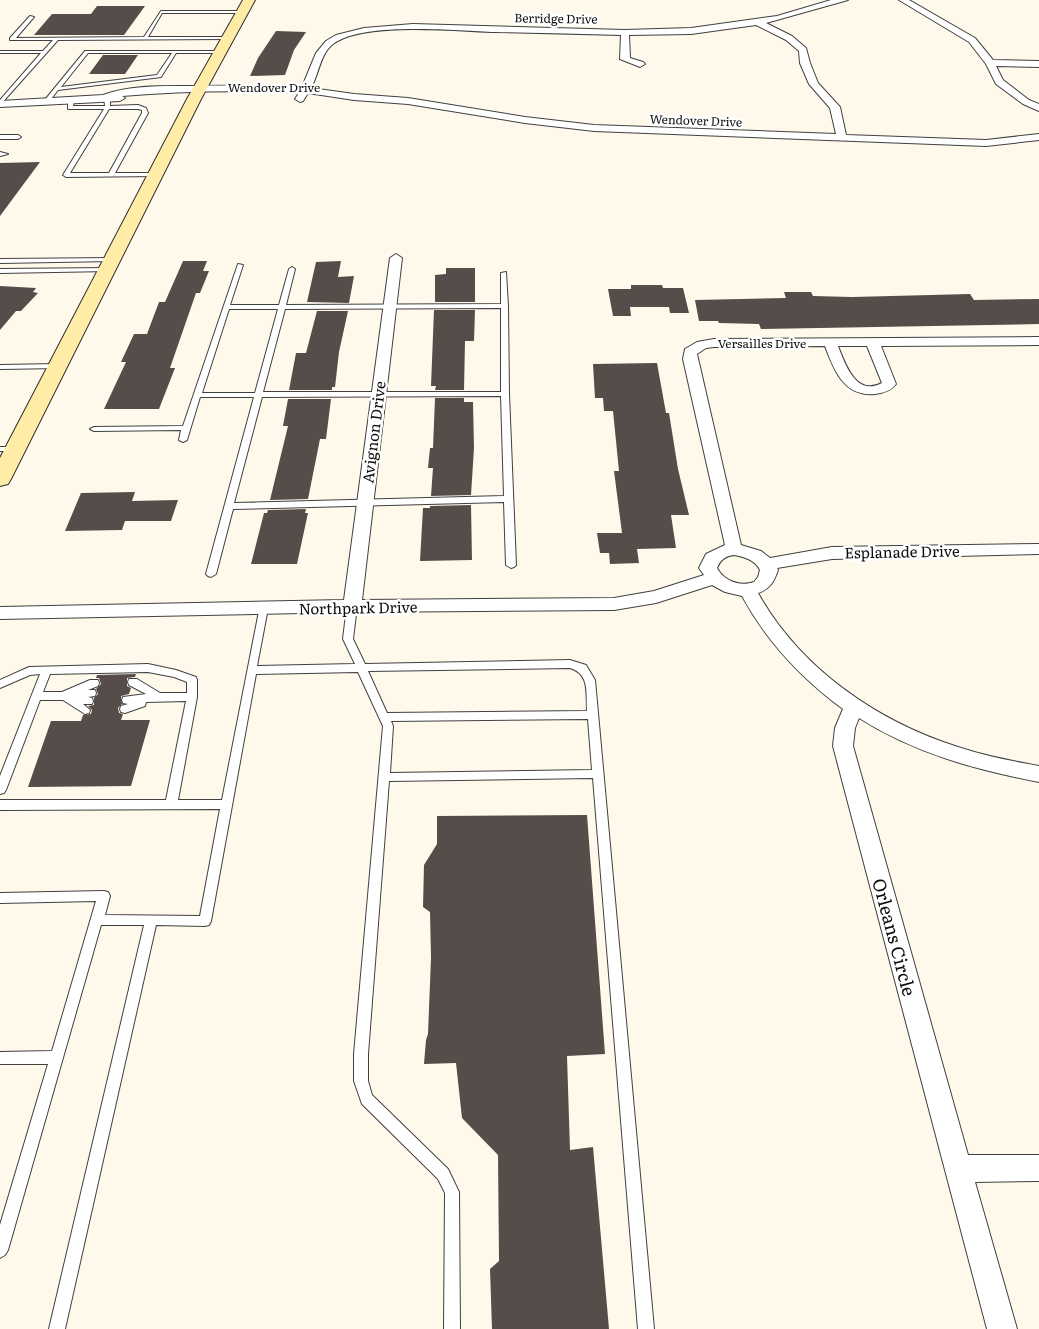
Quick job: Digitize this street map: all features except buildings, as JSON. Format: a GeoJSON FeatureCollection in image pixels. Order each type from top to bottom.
{"type":"FeatureCollection","features":[{"type":"Feature","properties":{"kind":"main road"},"geometry":{"type":"LineString","coordinates":[[0,479],[8,449],[58,366],[111,265],[156,174],[224,45],[241,4]]}},
{"type":"Feature","properties":{"kind":"street","name":"Berridge Drive"},"geometry":{"type":"LineString","coordinates":[[300,99],[323,49],[336,39],[358,31],[413,27],[625,32],[691,31],[779,18],[818,5],[844,0]]}},
{"type":"Feature","properties":{"kind":"street"},"geometry":{"type":"LineString","coordinates":[[903,0],[972,40],[990,63],[999,82],[1026,102],[1039,108]]}},
{"type":"Feature","properties":{"kind":"street"},"geometry":{"type":"LineString","coordinates":[[757,22],[789,38],[803,50],[805,63],[814,84],[835,107],[842,138]]}},
{"type":"Feature","properties":{"kind":"street"},"geometry":{"type":"LineString","coordinates":[[625,32],[625,59],[640,64]]}},
{"type":"Feature","properties":{"kind":"street"},"geometry":{"type":"LineString","coordinates":[[990,63],[1039,64]]}},
{"type":"Feature","properties":{"kind":"street","name":"Wendover Drive"},"geometry":{"type":"LineString","coordinates":[[0,103],[71,100],[108,102],[305,90],[354,97],[418,102],[525,120],[594,128],[986,143],[1039,138]]}},
{"type":"Feature","properties":{"kind":"street","name":"Wendover Drive"},"geometry":{"type":"LineString","coordinates":[[270,99],[354,97]]}},
{"type":"Feature","properties":{"kind":"street","name":"Avignon Drive"},"geometry":{"type":"LineString","coordinates":[[352,606],[396,258]]}},
{"type":"Feature","properties":{"kind":"street","name":"Versailles Drive"},"geometry":{"type":"LineString","coordinates":[[734,550],[690,360],[690,352],[702,345],[714,343],[1039,341]]}},
{"type":"Feature","properties":{"kind":"street"},"geometry":{"type":"LineString","coordinates":[[830,343],[845,378],[852,386],[860,389],[880,389],[889,384],[872,342]]}},
{"type":"Feature","properties":{"kind":"street","name":"Esplanade Drive"},"geometry":{"type":"LineString","coordinates":[[766,564],[832,552],[1039,549]]}},
{"type":"Feature","properties":{"kind":"street"},"geometry":{"type":"LineString","coordinates":[[734,550],[756,555],[766,564],[769,570],[766,581],[747,590],[728,587],[713,578],[708,568],[712,558],[724,551],[734,550]]}},
{"type":"Feature","properties":{"kind":"street","name":"Northpark Drive"},"geometry":{"type":"LineString","coordinates":[[0,613],[352,606],[614,604],[656,597],[713,578]]}},
{"type":"Feature","properties":{"kind":"street"},"geometry":{"type":"LineString","coordinates":[[747,590],[765,622],[781,642],[807,670],[854,706],[897,730],[933,746],[967,758],[1039,774]]}},
{"type":"Feature","properties":{"kind":"street","name":"Orleans Circle"},"geometry":{"type":"LineString","coordinates":[[854,706],[845,728],[843,746],[1002,1329]]}},
{"type":"Feature","properties":{"kind":"street"},"geometry":{"type":"LineString","coordinates":[[958,1169],[1039,1168]]}},
{"type":"Feature","properties":{"kind":"lane"},"geometry":{"type":"LineString","coordinates":[[145,38],[161,12],[241,4]]}},
{"type":"Feature","properties":{"kind":"lane"},"geometry":{"type":"LineString","coordinates":[[32,17],[12,39],[145,38],[224,45]]}},
{"type":"Feature","properties":{"kind":"lane"},"geometry":{"type":"LineString","coordinates":[[0,103],[56,39]]}},
{"type":"Feature","properties":{"kind":"lane"},"geometry":{"type":"LineString","coordinates":[[46,102],[87,52],[174,52],[224,45]]}},
{"type":"Feature","properties":{"kind":"lane"},"geometry":{"type":"LineString","coordinates":[[0,52],[44,52]]}},
{"type":"Feature","properties":{"kind":"lane"},"geometry":{"type":"LineString","coordinates":[[57,89],[159,76],[174,52]]}},
{"type":"Feature","properties":{"kind":"lane"},"geometry":{"type":"LineString","coordinates":[[0,90],[11,90]]}},
{"type":"Feature","properties":{"kind":"lane"},"geometry":{"type":"LineString","coordinates":[[111,175],[145,112],[144,109],[138,107],[108,102],[66,175],[111,175],[156,174]]}},
{"type":"Feature","properties":{"kind":"lane"},"geometry":{"type":"LineString","coordinates":[[0,137],[18,137]]}},
{"type":"Feature","properties":{"kind":"lane"},"geometry":{"type":"LineString","coordinates":[[0,261],[111,265]]}},
{"type":"Feature","properties":{"kind":"lane"},"geometry":{"type":"LineString","coordinates":[[0,271],[111,265]]}},
{"type":"Feature","properties":{"kind":"lane"},"geometry":{"type":"LineString","coordinates":[[183,440],[240,265]]}},
{"type":"Feature","properties":{"kind":"lane"},"geometry":{"type":"LineString","coordinates":[[211,574],[292,269]]}},
{"type":"Feature","properties":{"kind":"lane"},"geometry":{"type":"LineString","coordinates":[[504,273],[505,394],[511,565]]}},
{"type":"Feature","properties":{"kind":"lane"},"geometry":{"type":"LineString","coordinates":[[226,307],[504,306]]}},
{"type":"Feature","properties":{"kind":"lane"},"geometry":{"type":"LineString","coordinates":[[0,366],[58,366]]}},
{"type":"Feature","properties":{"kind":"lane"},"geometry":{"type":"LineString","coordinates":[[197,395],[505,394]]}},
{"type":"Feature","properties":{"kind":"lane"},"geometry":{"type":"LineString","coordinates":[[94,429],[186,428]]}},
{"type":"Feature","properties":{"kind":"lane"},"geometry":{"type":"LineString","coordinates":[[229,506],[508,499]]}},
{"type":"Feature","properties":{"kind":"lane"},"geometry":{"type":"LineString","coordinates":[[352,606],[348,639],[388,726],[360,1081],[367,1099],[443,1174],[452,1192],[452,1329]]}},
{"type":"Feature","properties":{"kind":"lane"},"geometry":{"type":"LineString","coordinates":[[96,920],[205,921],[263,608]]}},
{"type":"Feature","properties":{"kind":"lane"},"geometry":{"type":"LineString","coordinates":[[251,670],[570,664],[582,668],[590,680],[646,1329]]}},
{"type":"Feature","properties":{"kind":"lane"},"geometry":{"type":"LineString","coordinates":[[0,684],[29,671],[46,670],[148,668],[176,674],[192,680],[192,697],[171,804]]}},
{"type":"Feature","properties":{"kind":"lane"},"geometry":{"type":"LineString","coordinates":[[0,790],[46,670]]}},
{"type":"Feature","properties":{"kind":"lane"},"geometry":{"type":"LineString","coordinates":[[133,682],[158,697]]}},
{"type":"Feature","properties":{"kind":"lane"},"geometry":{"type":"LineString","coordinates":[[36,696],[89,697],[63,696]]}},
{"type":"Feature","properties":{"kind":"lane"},"geometry":{"type":"LineString","coordinates":[[158,697],[127,701],[158,697],[192,697]]}},
{"type":"Feature","properties":{"kind":"lane"},"geometry":{"type":"LineString","coordinates":[[384,717],[593,715]]}},
{"type":"Feature","properties":{"kind":"lane"},"geometry":{"type":"LineString","coordinates":[[383,777],[598,774]]}},
{"type":"Feature","properties":{"kind":"lane"},"geometry":{"type":"LineString","coordinates":[[0,805],[227,804]]}},
{"type":"Feature","properties":{"kind":"lane"},"geometry":{"type":"LineString","coordinates":[[0,898],[104,896],[0,1250]]}},
{"type":"Feature","properties":{"kind":"lane"},"geometry":{"type":"LineString","coordinates":[[58,1329],[151,920]]}},
{"type":"Feature","properties":{"kind":"lane"},"geometry":{"type":"LineString","coordinates":[[0,1058],[56,1057]]}}]}
